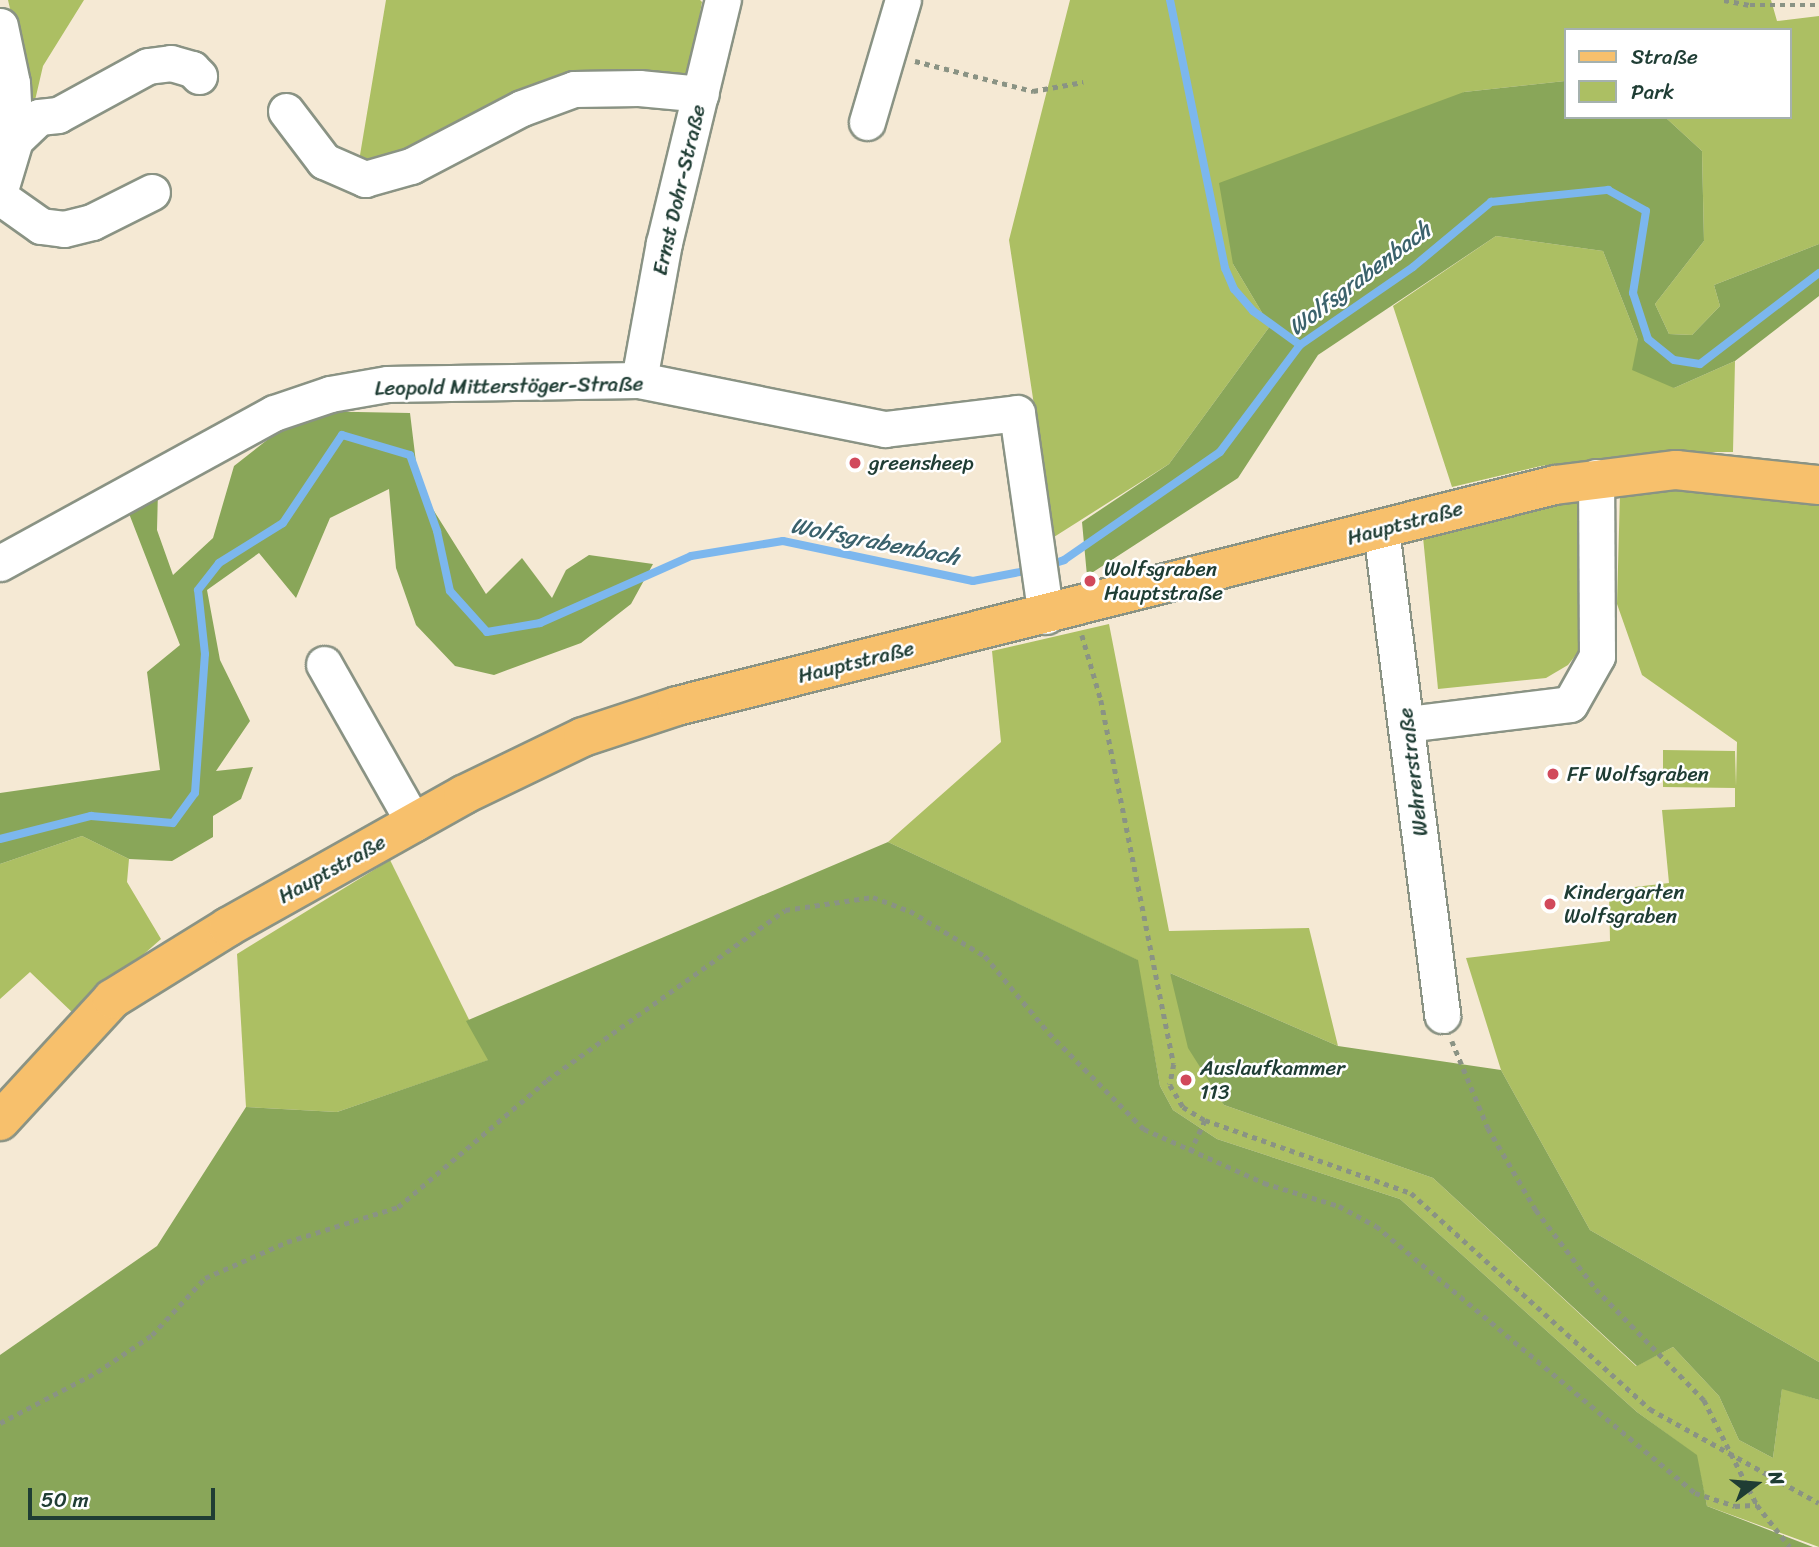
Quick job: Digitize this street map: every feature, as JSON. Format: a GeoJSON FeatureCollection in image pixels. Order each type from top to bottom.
{"type":"FeatureCollection","features":[{"type":"Feature","properties":{"kind":"main road","name":"Hauptstraße"},"geometry":{"type":"LineString","coordinates":[[0,1121],[112,999],[228,927],[414,823],[583,737],[677,706],[1054,602],[1381,530],[1596,477],[1689,471],[1819,485]]}},
{"type":"Feature","properties":{"kind":"street","name":"Ernst Dohr-Straße"},"geometry":{"type":"LineString","coordinates":[[639,380],[664,243],[723,0]]}},
{"type":"Feature","properties":{"kind":"street"},"geometry":{"type":"LineString","coordinates":[[867,122],[903,0]]}},
{"type":"Feature","properties":{"kind":"street"},"geometry":{"type":"LineString","coordinates":[[0,26],[12,83],[15,140],[0,190]]}},
{"type":"Feature","properties":{"kind":"street"},"geometry":{"type":"LineString","coordinates":[[15,140],[38,117],[58,115],[148,65],[172,63],[199,76]]}},
{"type":"Feature","properties":{"kind":"street"},"geometry":{"type":"LineString","coordinates":[[286,111],[324,161],[365,179],[411,166],[522,107],[574,89],[639,88],[701,94]]}},
{"type":"Feature","properties":{"kind":"street"},"geometry":{"type":"LineString","coordinates":[[0,197],[41,226],[64,229],[92,222],[152,192]]}},
{"type":"Feature","properties":{"kind":"street","name":"Leopold Mitterstöger-Straße"},"geometry":{"type":"LineString","coordinates":[[0,562],[274,413],[330,394],[387,384],[639,380],[886,429],[1017,413],[1037,548],[1054,602]]}},
{"type":"Feature","properties":{"kind":"street"},"geometry":{"type":"LineString","coordinates":[[1408,724],[1570,704],[1597,656],[1596,477]]}},
{"type":"Feature","properties":{"kind":"street","name":"Wehrerstraße"},"geometry":{"type":"LineString","coordinates":[[1381,530],[1408,724],[1442,1014]]}},
{"type":"Feature","properties":{"kind":"street"},"geometry":{"type":"LineString","coordinates":[[324,664],[414,823]]}},
{"type":"Feature","properties":{"kind":"path"},"geometry":{"type":"LineString","coordinates":[[1724,0],[1750,5],[1819,5]]}},
{"type":"Feature","properties":{"kind":"path"},"geometry":{"type":"LineString","coordinates":[[887,54],[1033,91],[1083,82]]}},
{"type":"Feature","properties":{"kind":"path"},"geometry":{"type":"LineString","coordinates":[[1054,602],[1104,714],[1174,1064],[1170,1085],[1183,1107],[1205,1120],[1411,1193],[1650,1409],[1819,1503]]}},
{"type":"Feature","properties":{"kind":"path"},"geometry":{"type":"LineString","coordinates":[[0,1423],[97,1372],[152,1335],[205,1278],[287,1242],[398,1207],[547,1080],[785,910],[873,897],[910,911],[985,956],[1049,1033],[1144,1129],[1190,1152],[1339,1206],[1376,1226],[1695,1493],[1735,1506],[1757,1505]]}},
{"type":"Feature","properties":{"kind":"path"},"geometry":{"type":"LineString","coordinates":[[1442,1014],[1489,1128],[1536,1210],[1597,1289],[1687,1378],[1704,1400],[1757,1505],[1790,1547]]}},
{"type":"Feature","properties":{"kind":"path"},"geometry":{"type":"LineString","coordinates":[[1190,1152],[1205,1120]]}},
{"type":"Feature","properties":{"kind":"green space"},"geometry":{"type":"Polygon","coordinates":[[[8,0],[84,0],[43,66],[33,109],[8,0]]]}},
{"type":"Feature","properties":{"kind":"green space"},"geometry":{"type":"Polygon","coordinates":[[[386,0],[702,2],[688,82],[572,78],[401,155],[359,161],[386,0]]]}},
{"type":"Feature","properties":{"kind":"green space"},"geometry":{"type":"Polygon","coordinates":[[[1070,0],[1771,0],[1777,21],[1819,16],[1819,244],[1714,285],[1720,306],[1692,335],[1669,334],[1655,304],[1704,241],[1702,151],[1667,119],[1791,119],[1791,28],[1563,28],[1563,81],[1464,92],[1233,264],[1270,326],[1169,464],[1054,537],[1009,240],[1070,0]]]}},
{"type":"Feature","properties":{"kind":"green space"},"geometry":{"type":"Polygon","coordinates":[[[1563,81],[1563,119],[1667,119],[1702,151],[1704,241],[1655,304],[1669,334],[1692,335],[1720,306],[1714,285],[1819,244],[1819,296],[1735,361],[1674,388],[1632,370],[1638,340],[1603,251],[1496,236],[1318,355],[1238,478],[1087,576],[1082,522],[1169,464],[1270,326],[1233,264],[1219,183],[1464,92],[1563,81]]]}},
{"type":"Feature","properties":{"kind":"green space"},"geometry":{"type":"Polygon","coordinates":[[[1496,236],[1603,251],[1638,340],[1674,388],[1735,361],[1733,452],[1651,452],[1541,466],[1452,487],[1393,306],[1496,236]]]}},
{"type":"Feature","properties":{"kind":"green space"},"geometry":{"type":"Polygon","coordinates":[[[304,411],[410,413],[419,487],[486,594],[522,558],[552,598],[566,570],[589,555],[653,564],[631,604],[581,643],[494,675],[455,666],[416,625],[396,568],[389,489],[330,518],[296,598],[259,553],[207,590],[220,660],[250,721],[216,771],[253,767],[241,799],[213,816],[213,837],[172,861],[129,859],[82,836],[0,864],[0,793],[160,770],[147,672],[180,645],[128,511],[158,491],[157,530],[173,575],[213,538],[234,466],[304,411]]]}},
{"type":"Feature","properties":{"kind":"green space"},"geometry":{"type":"Polygon","coordinates":[[[1729,489],[1819,503],[1819,1362],[1590,1230],[1501,1070],[1466,958],[1610,941],[1609,890],[1669,883],[1662,810],[1735,807],[1735,788],[1663,787],[1663,750],[1735,751],[1736,786],[1737,742],[1642,675],[1617,604],[1620,493],[1729,489]]]}},
{"type":"Feature","properties":{"kind":"green space"},"geometry":{"type":"Polygon","coordinates":[[[1567,499],[1583,505],[1582,647],[1568,665],[1546,678],[1438,689],[1423,537],[1567,499]]]}},
{"type":"Feature","properties":{"kind":"green space"},"geometry":{"type":"Polygon","coordinates":[[[1109,624],[1169,931],[1309,928],[1338,1046],[1170,973],[1224,1105],[1433,1178],[1636,1366],[1673,1347],[1719,1396],[1739,1440],[1773,1458],[1782,1388],[1819,1400],[1819,1547],[1707,1506],[1696,1455],[1637,1412],[1400,1199],[1217,1139],[1173,1110],[1160,1086],[1137,960],[888,842],[1001,742],[992,651],[1109,624]]]}},
{"type":"Feature","properties":{"kind":"green space"},"geometry":{"type":"Polygon","coordinates":[[[82,836],[129,859],[127,882],[161,939],[75,1015],[30,972],[0,999],[0,864],[82,836]]]}},
{"type":"Feature","properties":{"kind":"green space"},"geometry":{"type":"Polygon","coordinates":[[[888,842],[1138,960],[1160,1086],[1173,1110],[1217,1139],[1400,1199],[1637,1412],[1697,1455],[1707,1506],[1813,1547],[0,1547],[0,1355],[157,1246],[246,1107],[337,1112],[488,1060],[466,1021],[888,842]]]}},
{"type":"Feature","properties":{"kind":"green space"},"geometry":{"type":"Polygon","coordinates":[[[390,860],[489,1060],[337,1112],[246,1107],[237,954],[390,860]]]}},
{"type":"Feature","properties":{"kind":"green space"},"geometry":{"type":"Polygon","coordinates":[[[1170,973],[1338,1046],[1501,1070],[1590,1230],[1819,1362],[1819,1400],[1782,1389],[1773,1458],[1739,1440],[1719,1396],[1673,1347],[1637,1366],[1433,1178],[1224,1105],[1188,1048],[1170,973]]]}},
{"type":"Feature","properties":{"kind":"waterway"},"geometry":{"type":"LineString","coordinates":[[1170,0],[1225,268],[1234,289],[1253,311],[1300,345]]}},
{"type":"Feature","properties":{"kind":"waterway","name":"Wolfsgrabenbach"},"geometry":{"type":"LineString","coordinates":[[1046,566],[1064,560],[1220,452],[1300,345],[1413,267],[1491,202],[1608,190],[1646,211],[1633,293],[1648,339],[1674,360],[1700,364],[1819,273]]}},
{"type":"Feature","properties":{"kind":"waterway","name":"Wolfsgrabenbach"},"geometry":{"type":"LineString","coordinates":[[0,839],[91,816],[173,823],[195,793],[205,654],[198,590],[219,563],[283,523],[342,435],[410,455],[437,531],[450,591],[487,632],[540,623],[691,556],[783,541],[973,581],[1030,570]]}},
{"type":"Feature","properties":{"kind":"place","name":"greensheep"},"geometry":{"type":"Point","coordinates":[855,463]}},
{"type":"Feature","properties":{"kind":"place","name":"Wolfsgraben Hauptstraße"},"geometry":{"type":"Point","coordinates":[1090,581]}},
{"type":"Feature","properties":{"kind":"place","name":"FF Wolfsgraben"},"geometry":{"type":"Point","coordinates":[1553,774]}},
{"type":"Feature","properties":{"kind":"place","name":"Kindergarten Wolfsgraben"},"geometry":{"type":"Point","coordinates":[1550,904]}},
{"type":"Feature","properties":{"kind":"place","name":"Auslaufkammer 113"},"geometry":{"type":"Point","coordinates":[1186,1080]}}]}
